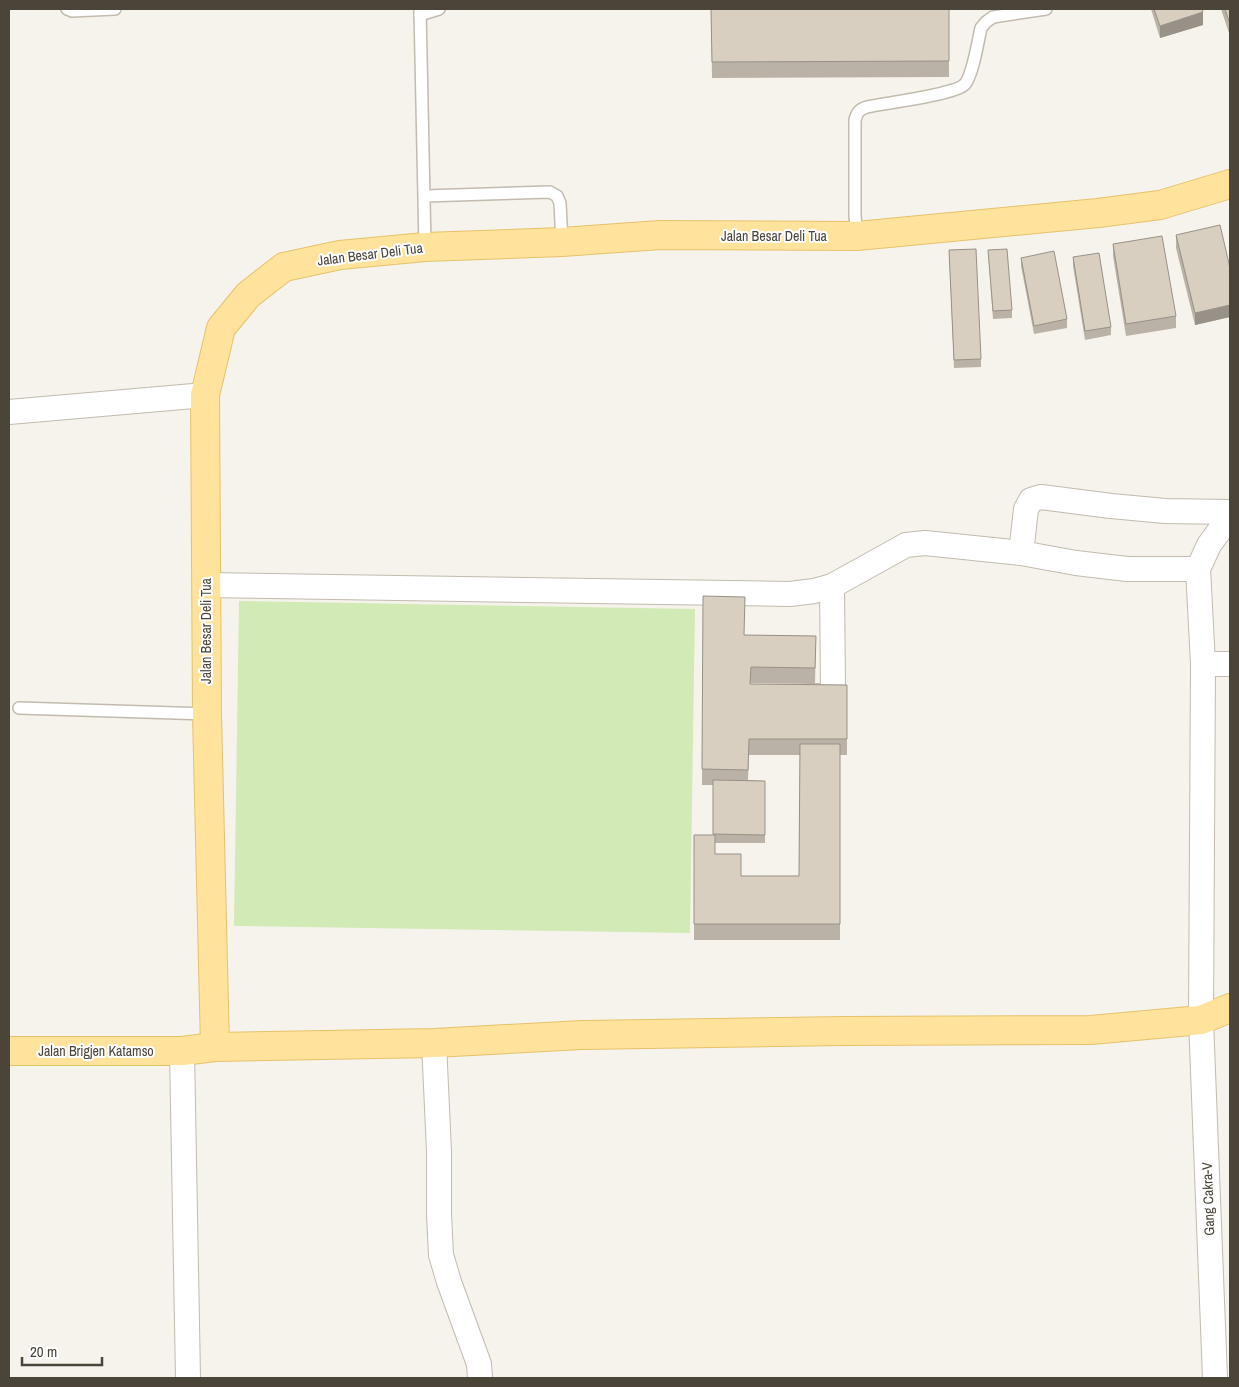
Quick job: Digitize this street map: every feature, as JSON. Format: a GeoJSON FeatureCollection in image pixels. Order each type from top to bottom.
{"type":"FeatureCollection","features":[{"type":"Feature","properties":{"kind":"main road","name":"Jalan Besar Deli Tua"},"geometry":{"type":"LineString","coordinates":[[215,1047],[207,714],[204,395],[221,328],[248,295],[284,267],[340,254],[425,247],[562,242],[660,235],[857,236],[1098,213],[1160,205],[1230,184]]}},
{"type":"Feature","properties":{"kind":"main road","name":"Jalan Brigjen Katamso"},"geometry":{"type":"LineString","coordinates":[[9,1051],[182,1052],[215,1047],[434,1043],[582,1035],[1091,1030],[1201,1020],[1230,1008]]}},
{"type":"Feature","properties":{"kind":"street"},"geometry":{"type":"LineString","coordinates":[[9,412],[204,395]]}},
{"type":"Feature","properties":{"kind":"street"},"geometry":{"type":"LineString","coordinates":[[1021,553],[1026,508],[1031,500],[1041,497],[1120,507],[1230,514]]}},
{"type":"Feature","properties":{"kind":"street"},"geometry":{"type":"LineString","coordinates":[[206,585],[790,594],[814,591],[832,586],[906,544],[925,542],[1021,553],[1127,570],[1198,569],[1210,545],[1230,514]]}},
{"type":"Feature","properties":{"kind":"street","name":"Gang Cakra-V"},"geometry":{"type":"LineString","coordinates":[[1198,569],[1203,664],[1201,1020],[1215,1378]]}},
{"type":"Feature","properties":{"kind":"street"},"geometry":{"type":"LineString","coordinates":[[791,696],[826,696],[832,694],[832,586]]}},
{"type":"Feature","properties":{"kind":"street"},"geometry":{"type":"LineString","coordinates":[[1203,664],[1230,664]]}},
{"type":"Feature","properties":{"kind":"street"},"geometry":{"type":"LineString","coordinates":[[434,1043],[438,1214],[441,1255],[479,1364],[480,1378]]}},
{"type":"Feature","properties":{"kind":"street"},"geometry":{"type":"LineString","coordinates":[[182,1052],[188,1378]]}},
{"type":"Feature","properties":{"kind":"street"},"geometry":{"type":"LineString","coordinates":[[1220,1378],[1230,1378]]}},
{"type":"Feature","properties":{"kind":"lane"},"geometry":{"type":"LineString","coordinates":[[67,9],[72,11],[115,9]]}},
{"type":"Feature","properties":{"kind":"lane"},"geometry":{"type":"LineString","coordinates":[[425,247],[420,12],[439,9]]}},
{"type":"Feature","properties":{"kind":"lane"},"geometry":{"type":"LineString","coordinates":[[857,236],[855,216],[855,120],[861,109],[945,93],[960,88],[966,83],[970,75],[981,28],[986,22],[993,17],[1046,9]]}},
{"type":"Feature","properties":{"kind":"lane"},"geometry":{"type":"LineString","coordinates":[[425,196],[550,192],[557,196],[560,203],[562,242]]}},
{"type":"Feature","properties":{"kind":"lane"},"geometry":{"type":"LineString","coordinates":[[19,708],[207,714]]}},
{"type":"Feature","properties":{"kind":"green space"},"geometry":{"type":"Polygon","coordinates":[[[239,601],[695,609],[690,933],[234,926],[239,601]]]}},
{"type":"Feature","properties":{"kind":"building"},"geometry":{"type":"Polygon","coordinates":[[[711,9],[949,9],[949,61],[712,62],[711,9]]]}},
{"type":"Feature","properties":{"kind":"building"},"geometry":{"type":"Polygon","coordinates":[[[1154,9],[1202,9],[1203,12],[1160,26],[1154,9]]]}},
{"type":"Feature","properties":{"kind":"building"},"geometry":{"type":"Polygon","coordinates":[[[1225,9],[1230,9],[1230,24],[1225,9]]]}},
{"type":"Feature","properties":{"kind":"building"},"geometry":{"type":"Polygon","coordinates":[[[1220,225],[1230,268],[1230,305],[1195,313],[1176,235],[1220,225]]]}},
{"type":"Feature","properties":{"kind":"building"},"geometry":{"type":"Polygon","coordinates":[[[1162,236],[1176,316],[1126,324],[1113,244],[1162,236]]]}},
{"type":"Feature","properties":{"kind":"building"},"geometry":{"type":"Polygon","coordinates":[[[976,249],[981,359],[954,360],[949,250],[976,249]]]}},
{"type":"Feature","properties":{"kind":"building"},"geometry":{"type":"Polygon","coordinates":[[[1007,249],[1012,310],[993,311],[988,250],[1007,249]]]}},
{"type":"Feature","properties":{"kind":"building"},"geometry":{"type":"Polygon","coordinates":[[[1054,251],[1067,319],[1034,326],[1021,258],[1054,251]]]}},
{"type":"Feature","properties":{"kind":"building"},"geometry":{"type":"Polygon","coordinates":[[[1099,253],[1111,327],[1085,331],[1073,257],[1099,253]]]}},
{"type":"Feature","properties":{"kind":"building"},"geometry":{"type":"Polygon","coordinates":[[[703,596],[745,597],[744,635],[816,636],[815,668],[751,667],[750,684],[847,685],[847,739],[749,739],[748,770],[702,769],[703,596]]]}},
{"type":"Feature","properties":{"kind":"building"},"geometry":{"type":"Polygon","coordinates":[[[800,744],[840,744],[840,924],[694,924],[694,835],[715,835],[715,854],[741,854],[741,876],[799,876],[800,744]]]}},
{"type":"Feature","properties":{"kind":"building"},"geometry":{"type":"Polygon","coordinates":[[[713,780],[765,781],[765,835],[713,834],[713,780]]]}}]}
